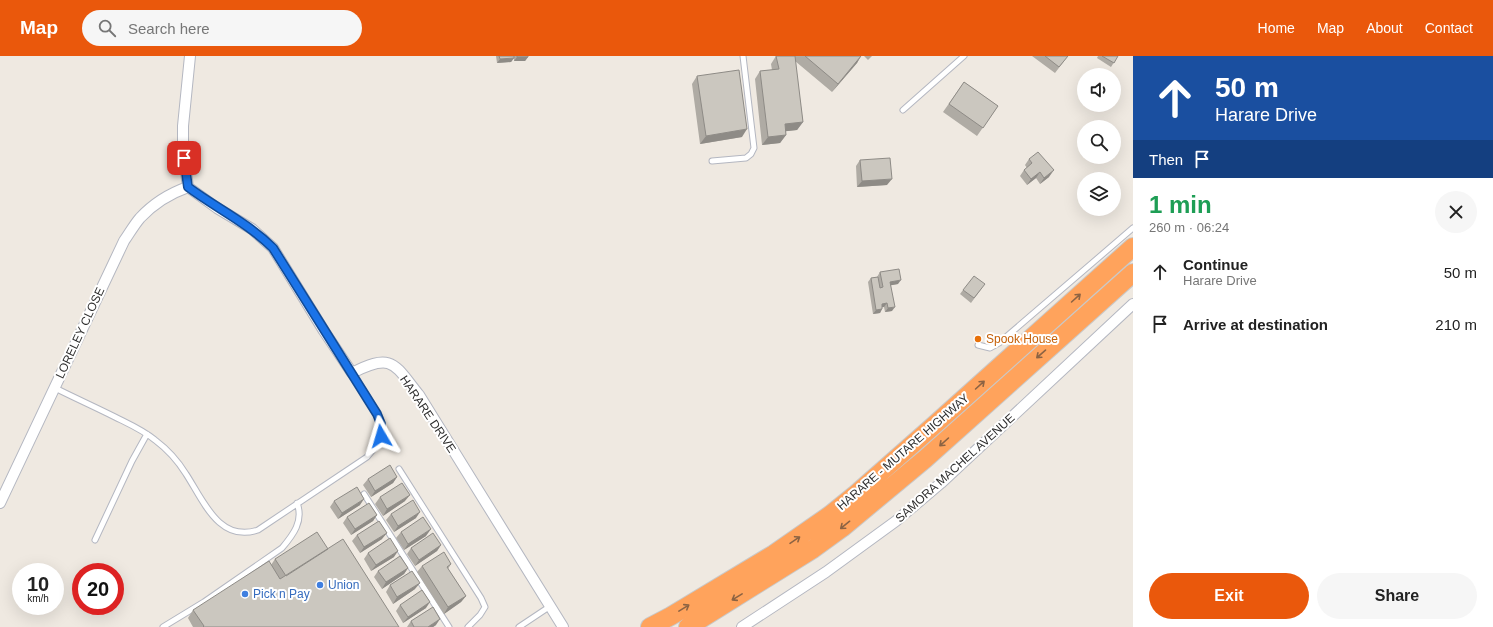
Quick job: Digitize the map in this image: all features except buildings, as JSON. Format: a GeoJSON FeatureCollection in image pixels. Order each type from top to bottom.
{"type":"FeatureCollection","features":[{"type":"Feature","properties":{"kind":"highway","name":"HARARE - MUTARE HIGHWAY"},"geometry":{"type":"LineString","coordinates":[[650,627],[774,554],[830,515],[931,428],[1133,247]]}},
{"type":"Feature","properties":{"kind":"highway","name":"HARARE - MUTARE HIGHWAY"},"geometry":{"type":"LineString","coordinates":[[688,627],[807,553],[842,528],[925,459],[1132,276]]}},
{"type":"Feature","properties":{"kind":"street"},"geometry":{"type":"LineString","coordinates":[[190,56],[183,126],[183,150],[188,187],[217,208],[252,229],[273,248],[324,331],[352,373]]}},
{"type":"Feature","properties":{"kind":"street","name":"LORELEY CLOSE"},"geometry":{"type":"LineString","coordinates":[[0,503],[116,256],[139,219],[146,212],[174,192],[188,187]]}},
{"type":"Feature","properties":{"kind":"street"},"geometry":{"type":"LineString","coordinates":[[1118,260],[1132,276]]}},
{"type":"Feature","properties":{"kind":"street","name":"SAMORA MACHEL AVENUE"},"geometry":{"type":"LineString","coordinates":[[742,627],[826,572],[896,521],[941,483],[1133,304]]}},
{"type":"Feature","properties":{"kind":"street","name":"HARARE DRIVE"},"geometry":{"type":"LineString","coordinates":[[352,373],[366,366],[379,363],[388,363],[397,368],[419,395],[549,607],[565,626]]}},
{"type":"Feature","properties":{"kind":"lane"},"geometry":{"type":"LineString","coordinates":[[712,161],[746,158],[751,154],[754,148],[743,56]]}},
{"type":"Feature","properties":{"kind":"lane"},"geometry":{"type":"LineString","coordinates":[[903,110],[964,56]]}},
{"type":"Feature","properties":{"kind":"lane"},"geometry":{"type":"LineString","coordinates":[[978,345],[990,348],[999,343],[1133,228]]}},
{"type":"Feature","properties":{"kind":"lane"},"geometry":{"type":"LineString","coordinates":[[55,388],[147,434],[159,443],[179,464],[212,516],[230,530],[243,533],[258,530],[367,457],[375,448],[382,431],[381,424],[377,414],[352,373]]}},
{"type":"Feature","properties":{"kind":"lane"},"geometry":{"type":"LineString","coordinates":[[95,540],[132,461],[147,434]]}},
{"type":"Feature","properties":{"kind":"lane"},"geometry":{"type":"LineString","coordinates":[[399,469],[481,598],[485,607],[480,616],[468,627]]}},
{"type":"Feature","properties":{"kind":"lane"},"geometry":{"type":"LineString","coordinates":[[364,494],[449,627]]}},
{"type":"Feature","properties":{"kind":"lane"},"geometry":{"type":"LineString","coordinates":[[163,627],[204,602],[282,548],[292,536],[297,526],[300,515],[297,504]]}},
{"type":"Feature","properties":{"kind":"lane"},"geometry":{"type":"LineString","coordinates":[[519,627],[549,607]]}},
{"type":"Feature","properties":{"kind":"place","name":"Spook House"},"geometry":{"type":"Point","coordinates":[978,339]}},
{"type":"Feature","properties":{"kind":"place","name":"Union"},"geometry":{"type":"Point","coordinates":[320,585]}},
{"type":"Feature","properties":{"kind":"place","name":"Pick n Pay"},"geometry":{"type":"Point","coordinates":[245,594]}},
{"type":"Feature","properties":{"kind":"route"},"geometry":{"type":"LineString","coordinates":[[184,158],[188,187],[217,208],[252,229],[273,248],[377,414],[381,424],[381,436]]}}]}
